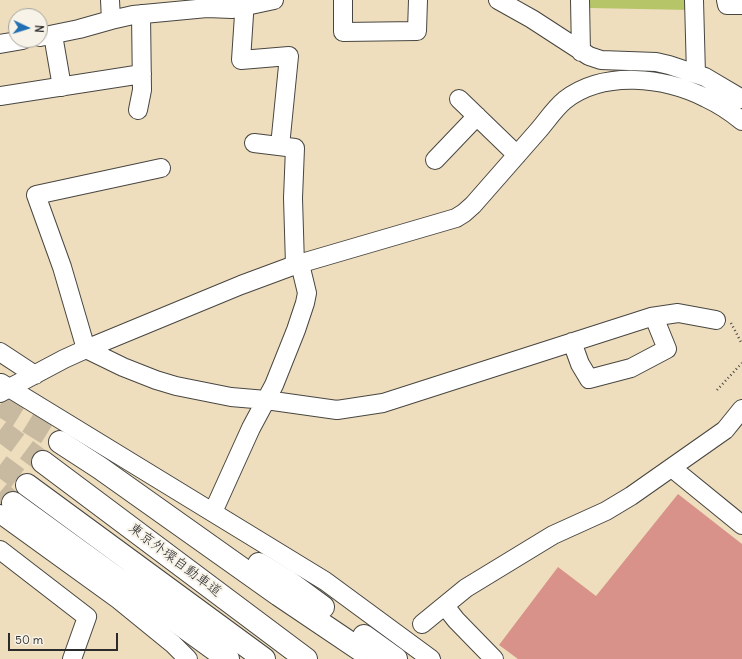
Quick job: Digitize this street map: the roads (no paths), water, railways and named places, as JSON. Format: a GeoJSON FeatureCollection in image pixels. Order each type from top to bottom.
{"type":"FeatureCollection","features":[{"type":"Feature","properties":{"kind":"highway"},"geometry":{"type":"LineString","coordinates":[[60,442],[284,588],[385,656]]}},
{"type":"Feature","properties":{"kind":"highway","name":"東京外環自動車道"},"geometry":{"type":"LineString","coordinates":[[43,462],[306,659]]}},
{"type":"Feature","properties":{"kind":"highway","name":"東京外環自動車道"},"geometry":{"type":"LineString","coordinates":[[27,485],[264,659]]}},
{"type":"Feature","properties":{"kind":"highway"},"geometry":{"type":"LineString","coordinates":[[7,508],[159,609],[228,659]]}},
{"type":"Feature","properties":{"kind":"highway"},"geometry":{"type":"LineString","coordinates":[[159,609],[215,659]]}},
{"type":"Feature","properties":{"kind":"street"},"geometry":{"type":"LineString","coordinates":[[110,0],[111,20]]}},
{"type":"Feature","properties":{"kind":"street"},"geometry":{"type":"LineString","coordinates":[[48,36],[141,14],[207,8],[232,9],[245,3],[274,0]]}},
{"type":"Feature","properties":{"kind":"street"},"geometry":{"type":"LineString","coordinates":[[343,0],[343,32],[417,31],[418,0]]}},
{"type":"Feature","properties":{"kind":"street"},"geometry":{"type":"LineString","coordinates":[[498,0],[532,19],[581,52],[601,60],[656,62],[669,65],[696,74],[742,99]]}},
{"type":"Feature","properties":{"kind":"street"},"geometry":{"type":"LineString","coordinates":[[580,0],[581,52]]}},
{"type":"Feature","properties":{"kind":"street"},"geometry":{"type":"LineString","coordinates":[[694,0],[696,74]]}},
{"type":"Feature","properties":{"kind":"street"},"geometry":{"type":"LineString","coordinates":[[726,0],[726,5],[742,5]]}},
{"type":"Feature","properties":{"kind":"street"},"geometry":{"type":"LineString","coordinates":[[245,3],[241,60],[289,56],[280,146]]}},
{"type":"Feature","properties":{"kind":"street"},"geometry":{"type":"LineString","coordinates":[[138,110],[141,96],[142,74],[141,14]]}},
{"type":"Feature","properties":{"kind":"street"},"geometry":{"type":"LineString","coordinates":[[48,39],[62,86]]}},
{"type":"Feature","properties":{"kind":"street"},"geometry":{"type":"LineString","coordinates":[[0,96],[142,74]]}},
{"type":"Feature","properties":{"kind":"street"},"geometry":{"type":"LineString","coordinates":[[3,388],[35,375],[86,349],[241,285],[297,265],[456,218],[473,205],[564,101],[584,88],[602,83],[638,80],[660,82],[686,89],[707,98],[742,121]]}},
{"type":"Feature","properties":{"kind":"street"},"geometry":{"type":"LineString","coordinates":[[459,99],[517,155]]}},
{"type":"Feature","properties":{"kind":"street"},"geometry":{"type":"LineString","coordinates":[[434,160],[477,116]]}},
{"type":"Feature","properties":{"kind":"street"},"geometry":{"type":"LineString","coordinates":[[213,512],[251,428],[274,385],[296,330],[307,293],[297,265],[293,198],[295,148],[254,143]]}},
{"type":"Feature","properties":{"kind":"street"},"geometry":{"type":"LineString","coordinates":[[161,168],[36,195],[62,267],[86,349],[123,367],[176,386],[231,397],[266,400],[337,410],[383,403],[654,317],[678,313],[716,320]]}},
{"type":"Feature","properties":{"kind":"street"},"geometry":{"type":"LineString","coordinates":[[572,342],[580,364],[589,379],[632,368],[667,349],[654,317]]}},
{"type":"Feature","properties":{"kind":"street"},"geometry":{"type":"LineString","coordinates":[[0,352],[35,375]]}},
{"type":"Feature","properties":{"kind":"street"},"geometry":{"type":"LineString","coordinates":[[3,388],[213,512],[325,581],[430,659]]}},
{"type":"Feature","properties":{"kind":"street"},"geometry":{"type":"LineString","coordinates":[[422,624],[466,588],[553,535],[606,511],[672,468],[725,430],[742,409]]}},
{"type":"Feature","properties":{"kind":"street"},"geometry":{"type":"LineString","coordinates":[[672,468],[742,525]]}},
{"type":"Feature","properties":{"kind":"street"},"geometry":{"type":"LineString","coordinates":[[7,508],[173,644],[188,659]]}},
{"type":"Feature","properties":{"kind":"street"},"geometry":{"type":"LineString","coordinates":[[0,550],[87,617],[72,659]]}},
{"type":"Feature","properties":{"kind":"street"},"geometry":{"type":"LineString","coordinates":[[445,606],[456,620],[494,659]]}},
{"type":"Feature","properties":{"kind":"tunnel"},"geometry":{"type":"LineString","coordinates":[[0,405],[60,442]]}},
{"type":"Feature","properties":{"kind":"tunnel"},"geometry":{"type":"LineString","coordinates":[[0,430],[43,462]]}},
{"type":"Feature","properties":{"kind":"tunnel"},"geometry":{"type":"LineString","coordinates":[[0,465],[27,485]]}},
{"type":"Feature","properties":{"kind":"tunnel"},"geometry":{"type":"LineString","coordinates":[[0,492],[13,503]]}}]}
